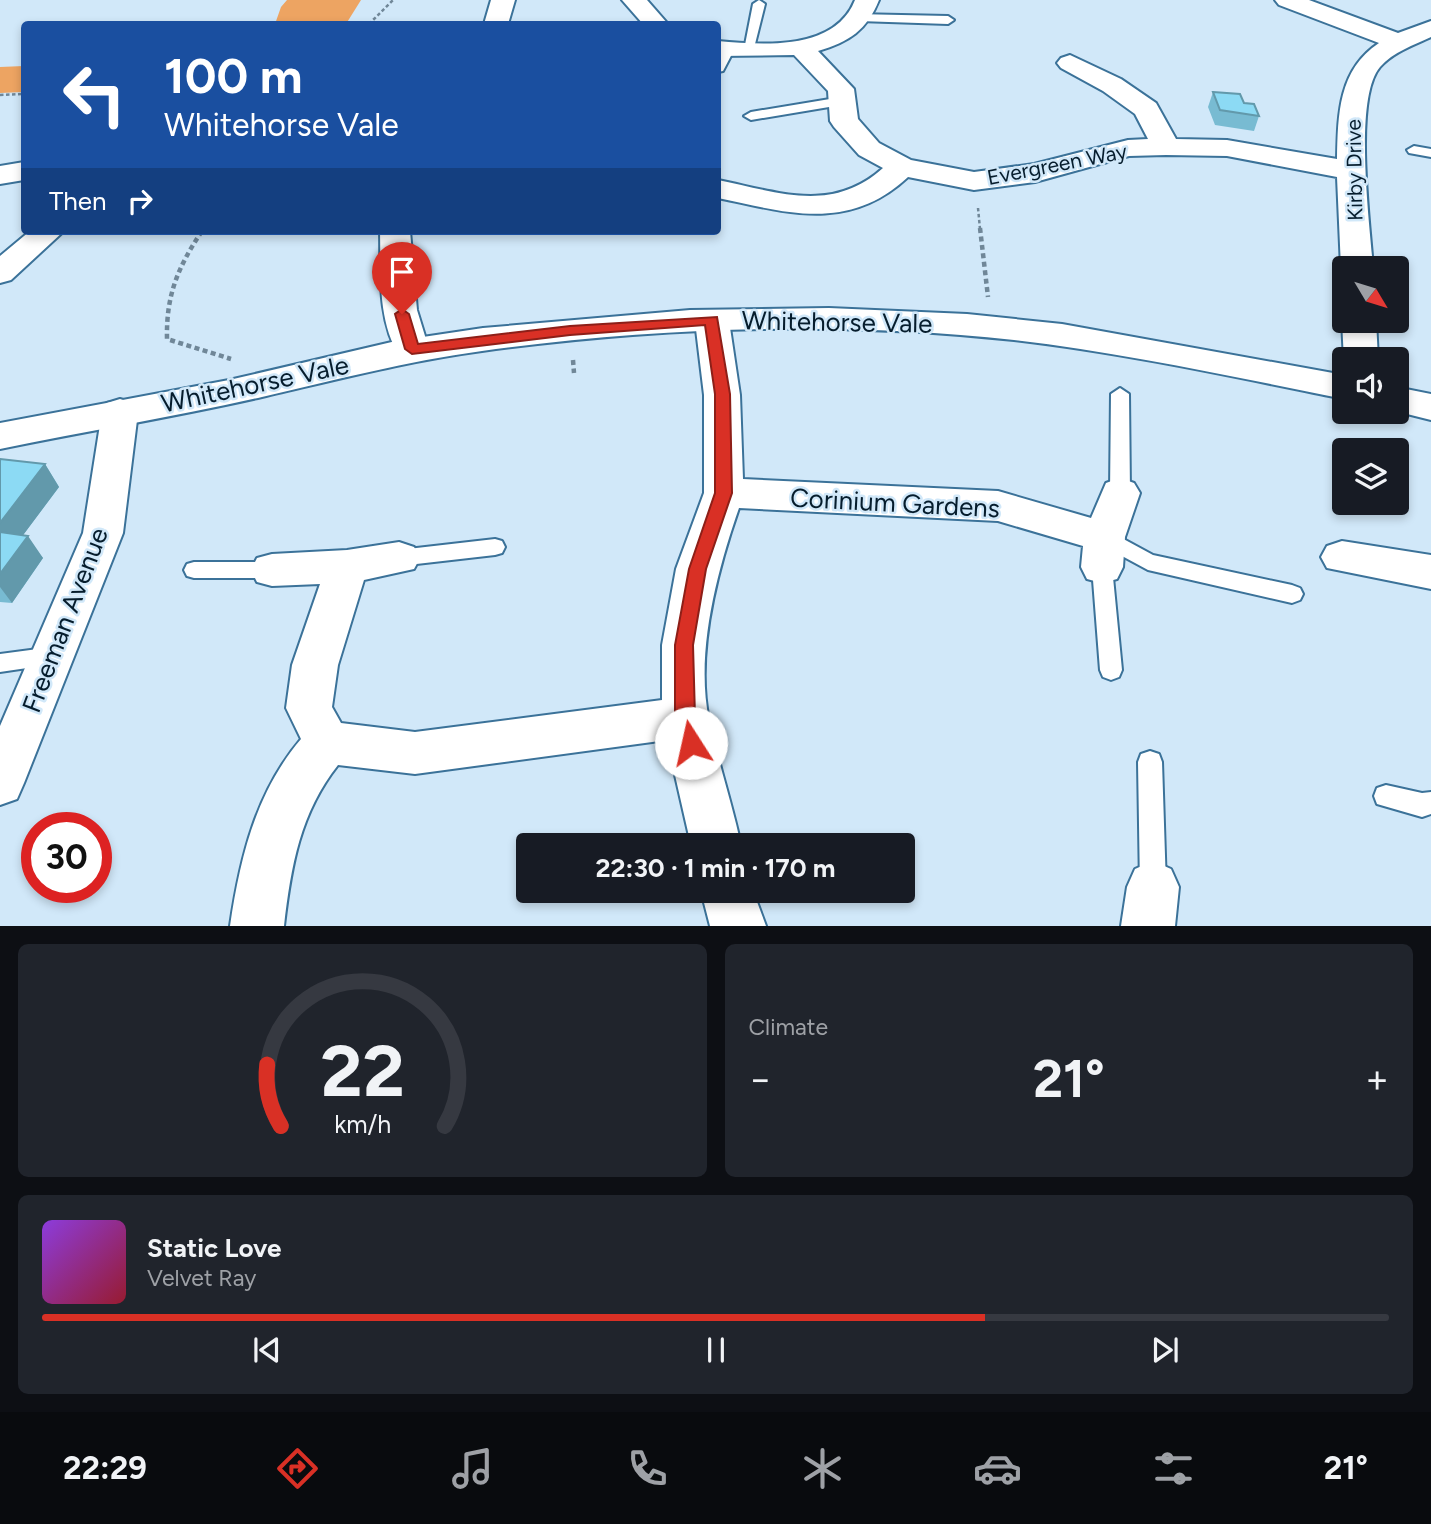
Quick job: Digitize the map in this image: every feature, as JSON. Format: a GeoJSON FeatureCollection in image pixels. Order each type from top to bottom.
{"type":"FeatureCollection","features":[{"type":"Feature","properties":{"kind":"street"},"geometry":{"type":"LineString","coordinates":[[497,21],[503,0]]}},
{"type":"Feature","properties":{"kind":"street"},"geometry":{"type":"LineString","coordinates":[[634,0],[653,21]]}},
{"type":"Feature","properties":{"kind":"street"},"geometry":{"type":"LineString","coordinates":[[1287,0],[1398,42]]}},
{"type":"Feature","properties":{"kind":"street"},"geometry":{"type":"LineString","coordinates":[[727,55],[802,49],[848,30],[863,9]]}},
{"type":"Feature","properties":{"kind":"street","name":"Kirby Drive"},"geometry":{"type":"LineString","coordinates":[[1356,256],[1352,106],[1366,67],[1398,42],[1431,28]]}},
{"type":"Feature","properties":{"kind":"street","name":"Evergreen Way"},"geometry":{"type":"LineString","coordinates":[[802,49],[841,89],[844,121],[870,149],[902,167],[974,180],[1035,173],[1128,148],[1166,147],[1227,148],[1353,172]]}},
{"type":"Feature","properties":{"kind":"street","name":"Evergreen Way"},"geometry":{"type":"LineString","coordinates":[[1070,63],[1146,109],[1166,147]]}},
{"type":"Feature","properties":{"kind":"street"},"geometry":{"type":"LineString","coordinates":[[721,190],[813,206],[844,203],[876,190],[902,167]]}},
{"type":"Feature","properties":{"kind":"street"},"geometry":{"type":"LineString","coordinates":[[0,175],[21,172]]}},
{"type":"Feature","properties":{"kind":"street"},"geometry":{"type":"LineString","coordinates":[[0,273],[44,235]]}},
{"type":"Feature","properties":{"kind":"street"},"geometry":{"type":"LineString","coordinates":[[395,235],[400,310],[412,349]]}},
{"type":"Feature","properties":{"kind":"street","name":"Whitehorse Vale"},"geometry":{"type":"LineString","coordinates":[[0,436],[260,385],[412,349],[570,331],[712,321],[840,319],[967,325],[1151,348],[1332,385]]}},
{"type":"Feature","properties":{"kind":"street"},"geometry":{"type":"LineString","coordinates":[[712,321],[722,394],[724,493],[698,569],[684,645],[685,717],[713,833]]}},
{"type":"Feature","properties":{"kind":"street"},"geometry":{"type":"LineString","coordinates":[[1409,402],[1431,407]]}},
{"type":"Feature","properties":{"kind":"street","name":"Freeman Avenue"},"geometry":{"type":"LineString","coordinates":[[0,783],[103,533],[120,412]]}},
{"type":"Feature","properties":{"kind":"street","name":"Corinium Gardens"},"geometry":{"type":"LineString","coordinates":[[724,493],[998,506],[1104,552]]}},
{"type":"Feature","properties":{"kind":"street"},"geometry":{"type":"LineString","coordinates":[[1104,552],[1120,493]]}},
{"type":"Feature","properties":{"kind":"street"},"geometry":{"type":"LineString","coordinates":[[1342,557],[1431,572]]}},
{"type":"Feature","properties":{"kind":"street"},"geometry":{"type":"LineString","coordinates":[[272,570],[347,566],[399,558]]}},
{"type":"Feature","properties":{"kind":"street"},"geometry":{"type":"LineString","coordinates":[[327,743],[309,708],[315,666],[347,566]]}},
{"type":"Feature","properties":{"kind":"street"},"geometry":{"type":"LineString","coordinates":[[327,743],[415,753],[685,717]]}},
{"type":"Feature","properties":{"kind":"street"},"geometry":{"type":"LineString","coordinates":[[257,926],[281,809],[302,771],[327,743]]}},
{"type":"Feature","properties":{"kind":"street"},"geometry":{"type":"LineString","coordinates":[[730,903],[739,926]]}},
{"type":"Feature","properties":{"kind":"lane"},"geometry":{"type":"LineString","coordinates":[[727,55],[759,4]]}},
{"type":"Feature","properties":{"kind":"lane"},"geometry":{"type":"LineString","coordinates":[[863,9],[948,20]]}},
{"type":"Feature","properties":{"kind":"lane"},"geometry":{"type":"LineString","coordinates":[[751,116],[842,101]]}},
{"type":"Feature","properties":{"kind":"lane"},"geometry":{"type":"LineString","coordinates":[[1414,150],[1431,153]]}},
{"type":"Feature","properties":{"kind":"lane"},"geometry":{"type":"LineString","coordinates":[[1120,394],[1120,493]]}},
{"type":"Feature","properties":{"kind":"lane"},"geometry":{"type":"LineString","coordinates":[[399,558],[495,547]]}},
{"type":"Feature","properties":{"kind":"lane"},"geometry":{"type":"LineString","coordinates":[[1111,670],[1104,552],[1292,594]]}},
{"type":"Feature","properties":{"kind":"lane"},"geometry":{"type":"LineString","coordinates":[[194,570],[272,570]]}},
{"type":"Feature","properties":{"kind":"lane"},"geometry":{"type":"LineString","coordinates":[[0,663],[53,656]]}},
{"type":"Feature","properties":{"kind":"lane"},"geometry":{"type":"LineString","coordinates":[[1150,762],[1150,906]]}},
{"type":"Feature","properties":{"kind":"lane"},"geometry":{"type":"LineString","coordinates":[[1387,796],[1422,804],[1431,803]]}},
{"type":"Feature","properties":{"kind":"path"},"geometry":{"type":"LineString","coordinates":[[372,21],[393,0]]}},
{"type":"Feature","properties":{"kind":"path"},"geometry":{"type":"LineString","coordinates":[[0,95],[21,94]]}},
{"type":"Feature","properties":{"kind":"path"},"geometry":{"type":"LineString","coordinates":[[974,180],[989,298],[978,300]]}},
{"type":"Feature","properties":{"kind":"path"},"geometry":{"type":"LineString","coordinates":[[199,235],[176,268],[165,301],[167,339],[254,366],[260,385]]}},
{"type":"Feature","properties":{"kind":"shaded area"},"geometry":{"type":"Polygon","coordinates":[[[287,0],[361,0],[348,21],[276,21],[287,0]]]}},
{"type":"Feature","properties":{"kind":"shaded area"},"geometry":{"type":"Polygon","coordinates":[[[21,66],[21,92],[0,93],[0,67],[21,66]]]}},
{"type":"Feature","properties":{"kind":"building"},"geometry":{"type":"Polygon","coordinates":[[[1213,92],[1240,94],[1244,103],[1254,104],[1259,116],[1220,110],[1213,92]]]}},
{"type":"Feature","properties":{"kind":"building"},"geometry":{"type":"Polygon","coordinates":[[[0,459],[45,464],[0,523],[0,459]]]}},
{"type":"Feature","properties":{"kind":"building"},"geometry":{"type":"Polygon","coordinates":[[[0,532],[28,536],[0,574],[0,532]]]}},
{"type":"Feature","properties":{"kind":"route"},"geometry":{"type":"LineString","coordinates":[[402,314],[412,349],[570,331],[712,321],[722,394],[724,493],[698,569],[684,645],[685,717],[691,743]]}}]}
